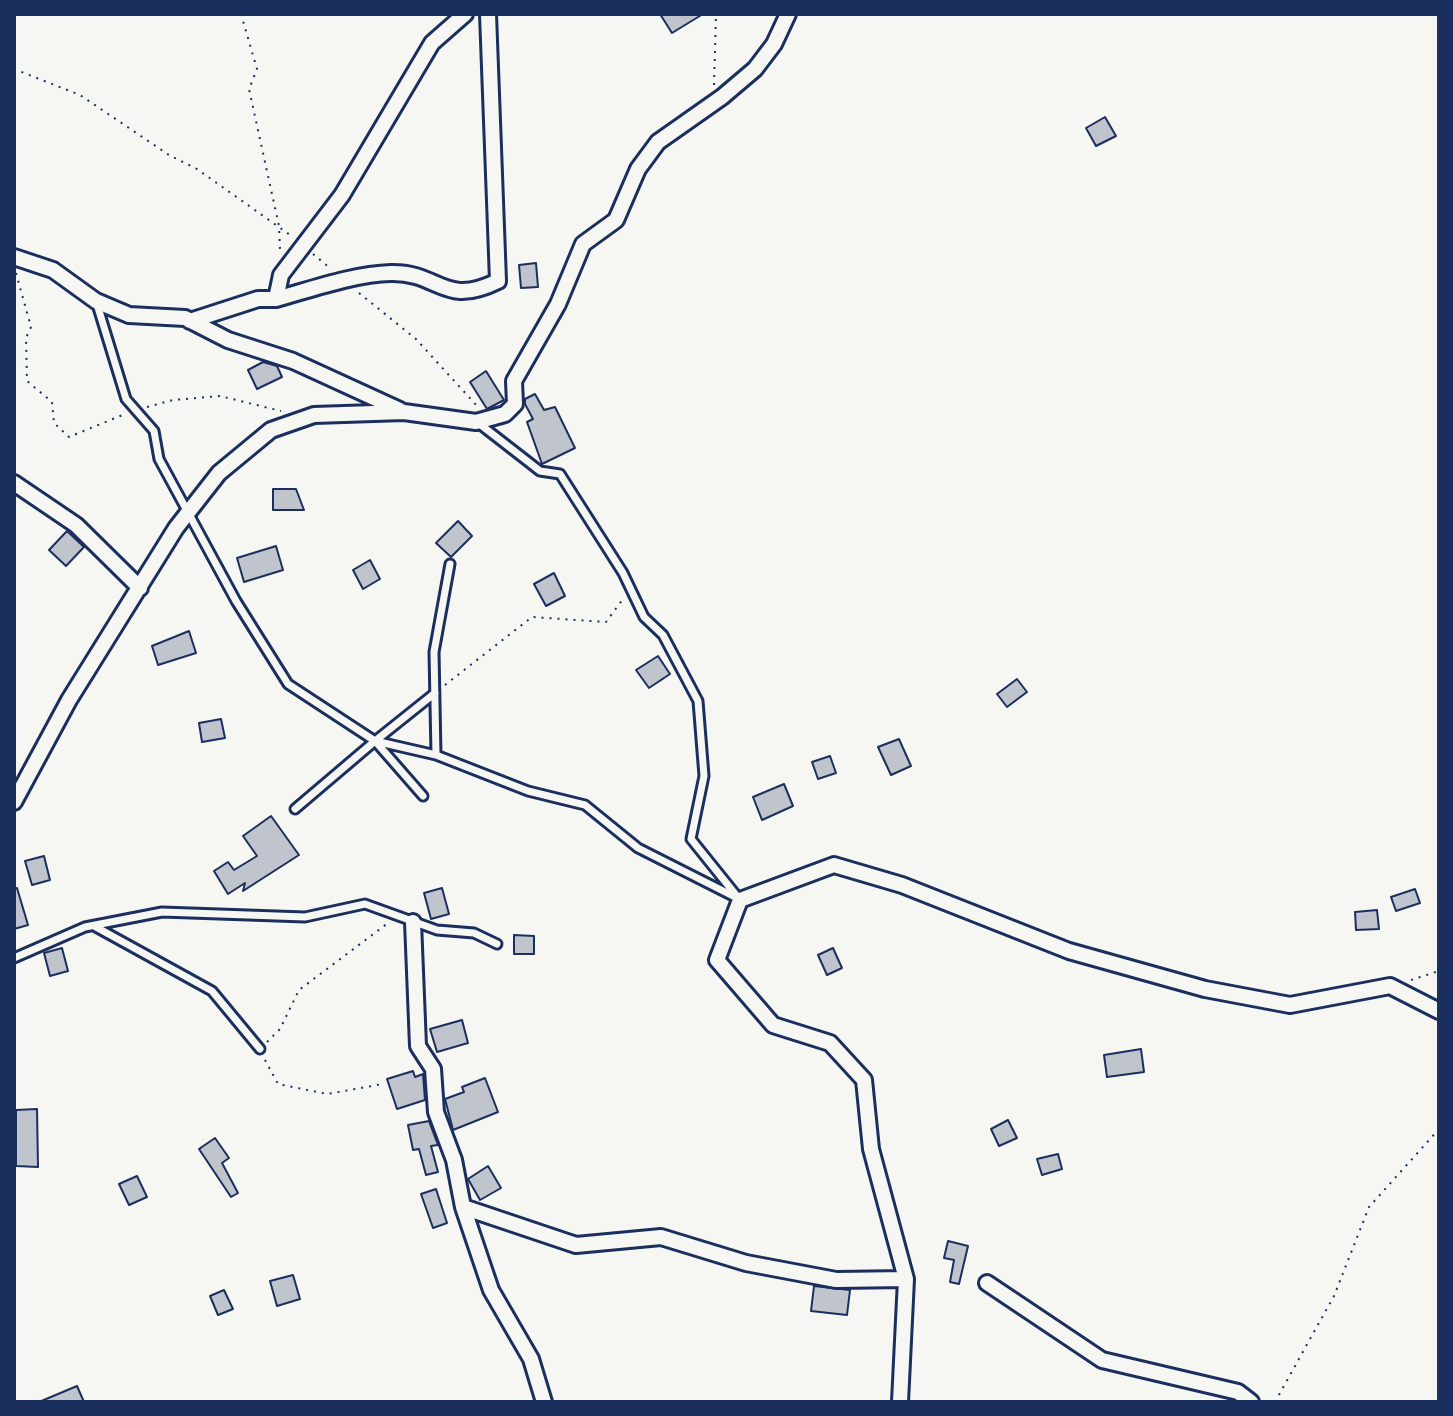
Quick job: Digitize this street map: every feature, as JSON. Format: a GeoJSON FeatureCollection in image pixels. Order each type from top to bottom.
{"type":"FeatureCollection","features":[{"type":"Feature","properties":{"kind":"street"},"geometry":{"type":"LineString","coordinates":[[276,299],[281,275],[342,195],[432,43],[465,14]]}},
{"type":"Feature","properties":{"kind":"street"},"geometry":{"type":"LineString","coordinates":[[190,321],[258,299],[276,299],[392,273],[428,280],[452,291],[474,292],[498,281],[488,14]]}},
{"type":"Feature","properties":{"kind":"street"},"geometry":{"type":"LineString","coordinates":[[14,802],[69,700],[188,512],[219,473],[271,430],[314,415],[404,412],[482,421],[505,414],[515,404],[514,381],[558,304],[583,244],[616,220],[638,169],[658,142],[755,69],[774,44],[788,14]]}},
{"type":"Feature","properties":{"kind":"street"},"geometry":{"type":"LineString","coordinates":[[14,257],[53,270],[96,301],[129,315],[190,321],[228,340],[293,361],[404,412]]}},
{"type":"Feature","properties":{"kind":"street"},"geometry":{"type":"LineString","coordinates":[[14,483],[76,525],[140,588]]}},
{"type":"Feature","properties":{"kind":"street"},"geometry":{"type":"LineString","coordinates":[[900,1402],[906,1279],[871,1149],[864,1080],[830,1043],[773,1025],[717,960],[740,900],[834,865],[902,885],[1069,951],[1205,989],[1290,1005],[1390,986],[1439,1011]]}},
{"type":"Feature","properties":{"kind":"street"},"geometry":{"type":"LineString","coordinates":[[413,922],[418,1046],[433,1069],[436,1112],[454,1160],[463,1207],[491,1290],[531,1359],[544,1402]]}},
{"type":"Feature","properties":{"kind":"street"},"geometry":{"type":"LineString","coordinates":[[463,1207],[576,1245],[661,1237],[746,1263],[836,1280],[906,1279]]}},
{"type":"Feature","properties":{"kind":"street"},"geometry":{"type":"LineString","coordinates":[[987,1283],[1102,1360],[1238,1392],[1251,1402]]}},
{"type":"Feature","properties":{"kind":"lane"},"geometry":{"type":"LineString","coordinates":[[96,301],[126,399],[154,431],[159,459],[236,601],[288,684],[375,741],[423,796]]}},
{"type":"Feature","properties":{"kind":"lane"},"geometry":{"type":"LineString","coordinates":[[482,421],[540,471],[560,474],[630,588],[644,617],[663,635],[698,701],[704,776],[691,839],[740,900]]}},
{"type":"Feature","properties":{"kind":"lane"},"geometry":{"type":"LineString","coordinates":[[436,755],[434,652],[450,564]]}},
{"type":"Feature","properties":{"kind":"lane"},"geometry":{"type":"LineString","coordinates":[[295,809],[435,693]]}},
{"type":"Feature","properties":{"kind":"lane"},"geometry":{"type":"LineString","coordinates":[[375,741],[436,755],[528,791],[585,805],[638,848],[740,900]]}},
{"type":"Feature","properties":{"kind":"lane"},"geometry":{"type":"LineString","coordinates":[[14,958],[93,926],[162,912],[305,917],[365,904],[437,930],[474,933],[497,944]]}},
{"type":"Feature","properties":{"kind":"lane"},"geometry":{"type":"LineString","coordinates":[[93,926],[212,991],[260,1049]]}},
{"type":"Feature","properties":{"kind":"path"},"geometry":{"type":"LineString","coordinates":[[241,14],[257,69],[249,89],[279,226],[280,250]]}},
{"type":"Feature","properties":{"kind":"path"},"geometry":{"type":"LineString","coordinates":[[712,104],[716,14]]}},
{"type":"Feature","properties":{"kind":"path"},"geometry":{"type":"LineString","coordinates":[[14,69],[80,95],[169,155],[197,169],[279,226],[416,339],[482,421]]}},
{"type":"Feature","properties":{"kind":"path"},"geometry":{"type":"LineString","coordinates":[[14,267],[31,327],[26,338],[27,381],[52,402],[54,423],[69,437],[135,410],[173,400],[220,396],[287,411]]}},
{"type":"Feature","properties":{"kind":"path"},"geometry":{"type":"LineString","coordinates":[[435,693],[532,617],[606,622],[630,588]]}},
{"type":"Feature","properties":{"kind":"path"},"geometry":{"type":"LineString","coordinates":[[383,1084],[327,1094],[278,1084],[260,1049],[280,1029],[299,990],[397,916]]}},
{"type":"Feature","properties":{"kind":"path"},"geometry":{"type":"LineString","coordinates":[[1390,986],[1439,971]]}},
{"type":"Feature","properties":{"kind":"path"},"geometry":{"type":"LineString","coordinates":[[1275,1402],[1334,1296],[1369,1207],[1439,1129]]}},
{"type":"Feature","properties":{"kind":"building"},"geometry":{"type":"Polygon","coordinates":[[[660,14],[703,14],[672,33],[660,14]]]}},
{"type":"Feature","properties":{"kind":"building"},"geometry":{"type":"Polygon","coordinates":[[[1105,117],[1116,136],[1096,146],[1086,128],[1105,117]]]}},
{"type":"Feature","properties":{"kind":"building"},"geometry":{"type":"Polygon","coordinates":[[[536,263],[538,287],[521,288],[519,265],[536,263]]]}},
{"type":"Feature","properties":{"kind":"building"},"geometry":{"type":"Polygon","coordinates":[[[263,362],[277,366],[282,377],[257,389],[248,370],[263,362]]]}},
{"type":"Feature","properties":{"kind":"building"},"geometry":{"type":"Polygon","coordinates":[[[486,371],[504,400],[487,409],[470,382],[486,371]]]}},
{"type":"Feature","properties":{"kind":"building"},"geometry":{"type":"Polygon","coordinates":[[[535,394],[544,410],[555,407],[575,448],[542,464],[527,422],[533,419],[525,404],[525,399],[535,394]]]}},
{"type":"Feature","properties":{"kind":"building"},"geometry":{"type":"Polygon","coordinates":[[[273,489],[296,489],[304,510],[273,510],[273,489]]]}},
{"type":"Feature","properties":{"kind":"building"},"geometry":{"type":"Polygon","coordinates":[[[458,521],[472,536],[451,557],[436,543],[458,521]]]}},
{"type":"Feature","properties":{"kind":"building"},"geometry":{"type":"Polygon","coordinates":[[[67,531],[84,547],[66,566],[49,550],[67,531]]]}},
{"type":"Feature","properties":{"kind":"building"},"geometry":{"type":"Polygon","coordinates":[[[276,546],[283,570],[244,582],[237,558],[276,546]]]}},
{"type":"Feature","properties":{"kind":"building"},"geometry":{"type":"Polygon","coordinates":[[[370,560],[380,579],[363,589],[353,570],[370,560]]]}},
{"type":"Feature","properties":{"kind":"building"},"geometry":{"type":"Polygon","coordinates":[[[554,573],[565,596],[546,606],[534,584],[554,573]]]}},
{"type":"Feature","properties":{"kind":"building"},"geometry":{"type":"Polygon","coordinates":[[[189,631],[196,653],[158,665],[152,646],[189,631]]]}},
{"type":"Feature","properties":{"kind":"building"},"geometry":{"type":"Polygon","coordinates":[[[658,656],[670,674],[649,688],[636,670],[658,656]]]}},
{"type":"Feature","properties":{"kind":"building"},"geometry":{"type":"Polygon","coordinates":[[[1017,679],[1027,692],[1007,707],[997,694],[1017,679]]]}},
{"type":"Feature","properties":{"kind":"building"},"geometry":{"type":"Polygon","coordinates":[[[221,719],[225,738],[202,742],[199,723],[221,719]]]}},
{"type":"Feature","properties":{"kind":"building"},"geometry":{"type":"Polygon","coordinates":[[[899,739],[911,766],[891,775],[878,747],[899,739]]]}},
{"type":"Feature","properties":{"kind":"building"},"geometry":{"type":"Polygon","coordinates":[[[830,756],[836,773],[818,779],[812,762],[830,756]]]}},
{"type":"Feature","properties":{"kind":"building"},"geometry":{"type":"Polygon","coordinates":[[[784,784],[793,806],[762,820],[753,797],[784,784]]]}},
{"type":"Feature","properties":{"kind":"building"},"geometry":{"type":"Polygon","coordinates":[[[271,816],[299,855],[243,891],[245,883],[228,894],[214,871],[228,862],[234,870],[257,856],[243,836],[271,816]]]}},
{"type":"Feature","properties":{"kind":"building"},"geometry":{"type":"Polygon","coordinates":[[[44,856],[50,880],[32,885],[25,861],[44,856]]]}},
{"type":"Feature","properties":{"kind":"building"},"geometry":{"type":"Polygon","coordinates":[[[17,888],[28,925],[14,929],[14,889],[17,888]]]}},
{"type":"Feature","properties":{"kind":"building"},"geometry":{"type":"Polygon","coordinates":[[[442,888],[449,914],[431,919],[424,893],[442,888]]]}},
{"type":"Feature","properties":{"kind":"building"},"geometry":{"type":"Polygon","coordinates":[[[1415,889],[1420,903],[1396,911],[1391,897],[1415,889]]]}},
{"type":"Feature","properties":{"kind":"building"},"geometry":{"type":"Polygon","coordinates":[[[1377,910],[1379,929],[1356,930],[1355,912],[1377,910]]]}},
{"type":"Feature","properties":{"kind":"building"},"geometry":{"type":"Polygon","coordinates":[[[514,935],[534,936],[534,954],[514,954],[514,935]]]}},
{"type":"Feature","properties":{"kind":"building"},"geometry":{"type":"Polygon","coordinates":[[[62,948],[68,971],[50,976],[44,953],[62,948]]]}},
{"type":"Feature","properties":{"kind":"building"},"geometry":{"type":"Polygon","coordinates":[[[833,948],[842,968],[827,975],[818,955],[833,948]]]}},
{"type":"Feature","properties":{"kind":"building"},"geometry":{"type":"Polygon","coordinates":[[[462,1020],[468,1043],[437,1052],[430,1029],[462,1020]]]}},
{"type":"Feature","properties":{"kind":"building"},"geometry":{"type":"Polygon","coordinates":[[[1141,1049],[1144,1072],[1107,1077],[1104,1055],[1141,1049]]]}},
{"type":"Feature","properties":{"kind":"building"},"geometry":{"type":"Polygon","coordinates":[[[413,1071],[415,1077],[423,1074],[425,1100],[397,1109],[387,1079],[413,1071]]]}},
{"type":"Feature","properties":{"kind":"building"},"geometry":{"type":"Polygon","coordinates":[[[485,1078],[498,1112],[453,1130],[445,1099],[464,1092],[462,1087],[485,1078]]]}},
{"type":"Feature","properties":{"kind":"building"},"geometry":{"type":"Polygon","coordinates":[[[37,1109],[38,1167],[16,1166],[16,1110],[37,1109]]]}},
{"type":"Feature","properties":{"kind":"building"},"geometry":{"type":"Polygon","coordinates":[[[1008,1120],[1017,1138],[999,1146],[991,1129],[1008,1120]]]}},
{"type":"Feature","properties":{"kind":"building"},"geometry":{"type":"Polygon","coordinates":[[[429,1121],[438,1145],[431,1146],[438,1172],[426,1175],[419,1149],[413,1150],[408,1125],[429,1121]]]}},
{"type":"Feature","properties":{"kind":"building"},"geometry":{"type":"Polygon","coordinates":[[[215,1138],[229,1158],[222,1163],[238,1193],[231,1197],[199,1149],[215,1138]]]}},
{"type":"Feature","properties":{"kind":"building"},"geometry":{"type":"Polygon","coordinates":[[[1058,1154],[1062,1169],[1042,1175],[1037,1159],[1058,1154]]]}},
{"type":"Feature","properties":{"kind":"building"},"geometry":{"type":"Polygon","coordinates":[[[488,1166],[501,1188],[480,1200],[468,1179],[488,1166]]]}},
{"type":"Feature","properties":{"kind":"building"},"geometry":{"type":"Polygon","coordinates":[[[137,1176],[147,1197],[129,1205],[119,1184],[137,1176]]]}},
{"type":"Feature","properties":{"kind":"building"},"geometry":{"type":"Polygon","coordinates":[[[436,1189],[447,1223],[433,1228],[421,1194],[436,1189]]]}},
{"type":"Feature","properties":{"kind":"building"},"geometry":{"type":"Polygon","coordinates":[[[948,1241],[968,1246],[959,1284],[950,1282],[954,1260],[944,1258],[948,1241]]]}},
{"type":"Feature","properties":{"kind":"building"},"geometry":{"type":"Polygon","coordinates":[[[293,1275],[300,1299],[277,1306],[270,1281],[293,1275]]]}},
{"type":"Feature","properties":{"kind":"building"},"geometry":{"type":"Polygon","coordinates":[[[814,1286],[850,1290],[847,1315],[811,1311],[814,1286]]]}},
{"type":"Feature","properties":{"kind":"building"},"geometry":{"type":"Polygon","coordinates":[[[224,1290],[233,1309],[218,1315],[210,1296],[224,1290]]]}},
{"type":"Feature","properties":{"kind":"building"},"geometry":{"type":"Polygon","coordinates":[[[77,1386],[84,1402],[39,1402],[77,1386]]]}}]}
